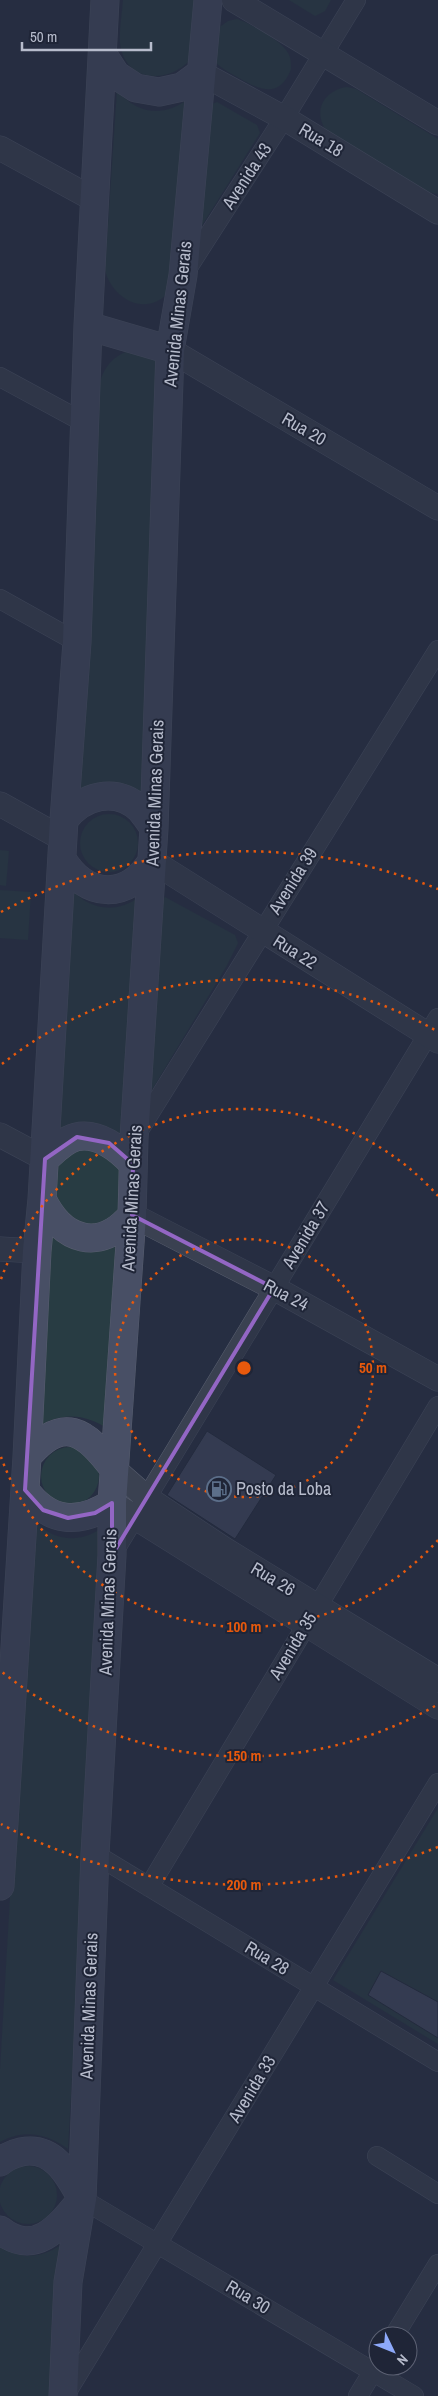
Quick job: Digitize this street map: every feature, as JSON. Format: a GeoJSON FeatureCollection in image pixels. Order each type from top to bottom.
{"type":"FeatureCollection","features":[{"type":"Feature","properties":{"kind":"main road","name":"Avenida Minas Gerais"},"geometry":{"type":"LineString","coordinates":[[64,2396],[68,2282],[82,2199],[96,1854],[112,1555],[112,1503],[132,1215],[134,1151],[154,828],[170,350],[183,275],[208,0]]}},
{"type":"Feature","properties":{"kind":"main road"},"geometry":{"type":"LineString","coordinates":[[0,1886],[5,1715],[25,1490],[37,1251],[42,1199],[63,839],[78,642],[88,326],[103,55],[101,2]]}},
{"type":"Feature","properties":{"kind":"main road"},"geometry":{"type":"LineString","coordinates":[[103,55],[116,75],[136,88],[159,92],[182,87],[201,72]]}},
{"type":"Feature","properties":{"kind":"main road"},"geometry":{"type":"LineString","coordinates":[[88,326],[170,350]]}},
{"type":"Feature","properties":{"kind":"main road"},"geometry":{"type":"LineString","coordinates":[[152,861],[143,875],[135,882],[126,887],[105,890],[85,884],[76,878],[63,839],[71,811],[89,799],[111,796],[132,803],[141,810],[154,828]]}},
{"type":"Feature","properties":{"kind":"main road"},"geometry":{"type":"LineString","coordinates":[[44,1159],[62,1144],[77,1137],[93,1138],[109,1143],[122,1152],[134,1151]]}},
{"type":"Feature","properties":{"kind":"main road"},"geometry":{"type":"LineString","coordinates":[[42,1199],[49,1214],[58,1225],[70,1233],[83,1237],[97,1238],[111,1234],[123,1226],[132,1215]]}},
{"type":"Feature","properties":{"kind":"main road"},"geometry":{"type":"LineString","coordinates":[[27,1457],[39,1443],[55,1434],[73,1431],[86,1436],[99,1448],[114,1469]]}},
{"type":"Feature","properties":{"kind":"main road"},"geometry":{"type":"LineString","coordinates":[[25,1490],[43,1510],[68,1518],[95,1513],[112,1503]]}},
{"type":"Feature","properties":{"kind":"main road"},"geometry":{"type":"LineString","coordinates":[[0,2162],[8,2155],[31,2150],[54,2158],[69,2176],[82,2199],[57,2229],[42,2238],[25,2240],[8,2236],[0,2230]]}},
{"type":"Feature","properties":{"kind":"street"},"geometry":{"type":"LineString","coordinates":[[234,0],[438,123]]}},
{"type":"Feature","properties":{"kind":"street","name":"Avenida 43"},"geometry":{"type":"LineString","coordinates":[[183,275],[284,118],[356,0]]}},
{"type":"Feature","properties":{"kind":"street","name":"Rua 18"},"geometry":{"type":"LineString","coordinates":[[201,72],[284,118],[438,212]]}},
{"type":"Feature","properties":{"kind":"street"},"geometry":{"type":"LineString","coordinates":[[0,148],[95,200]]}},
{"type":"Feature","properties":{"kind":"street","name":"Rua 20"},"geometry":{"type":"LineString","coordinates":[[170,350],[438,508]]}},
{"type":"Feature","properties":{"kind":"street"},"geometry":{"type":"LineString","coordinates":[[0,377],[85,423]]}},
{"type":"Feature","properties":{"kind":"street"},"geometry":{"type":"LineString","coordinates":[[0,599],[78,642]]}},
{"type":"Feature","properties":{"kind":"street","name":"Avenida 39"},"geometry":{"type":"LineString","coordinates":[[134,1151],[262,931],[438,650]]}},
{"type":"Feature","properties":{"kind":"street"},"geometry":{"type":"LineString","coordinates":[[0,804],[63,839]]}},
{"type":"Feature","properties":{"kind":"street","name":"Rua 22"},"geometry":{"type":"LineString","coordinates":[[152,861],[262,931],[435,1031]]}},
{"type":"Feature","properties":{"kind":"street","name":"Avenida 37"},"geometry":{"type":"LineString","coordinates":[[112,1555],[274,1288],[435,1031]]}},
{"type":"Feature","properties":{"kind":"street"},"geometry":{"type":"LineString","coordinates":[[0,1135],[44,1159]]}},
{"type":"Feature","properties":{"kind":"street","name":"Rua 24"},"geometry":{"type":"LineString","coordinates":[[132,1215],[274,1288],[438,1378]]}},
{"type":"Feature","properties":{"kind":"street"},"geometry":{"type":"LineString","coordinates":[[0,1249],[37,1251]]}},
{"type":"Feature","properties":{"kind":"street","name":"Avenida 35"},"geometry":{"type":"LineString","coordinates":[[149,1887],[438,1406]]}},
{"type":"Feature","properties":{"kind":"street","name":"Rua 26"},"geometry":{"type":"LineString","coordinates":[[114,1469],[218,1558]]}},
{"type":"Feature","properties":{"kind":"street","name":"Rua 26"},"geometry":{"type":"LineString","coordinates":[[112,1503],[135,1518],[218,1558],[311,1616],[438,1707]]}},
{"type":"Feature","properties":{"kind":"street","name":"Rua 26"},"geometry":{"type":"LineString","coordinates":[[311,1616],[438,1680]]}},
{"type":"Feature","properties":{"kind":"street","name":"Avenida 33"},"geometry":{"type":"LineString","coordinates":[[64,2396],[438,1782]]}},
{"type":"Feature","properties":{"kind":"street","name":"Rua 28"},"geometry":{"type":"LineString","coordinates":[[96,1854],[438,2062]]}},
{"type":"Feature","properties":{"kind":"street"},"geometry":{"type":"LineString","coordinates":[[376,2156],[438,2194]]}},
{"type":"Feature","properties":{"kind":"street","name":"Rua 30"},"geometry":{"type":"LineString","coordinates":[[82,2199],[368,2363]]}},
{"type":"Feature","properties":{"kind":"street"},"geometry":{"type":"LineString","coordinates":[[400,2326],[438,2264]]}},
{"type":"Feature","properties":{"kind":"street"},"geometry":{"type":"LineString","coordinates":[[358,2396],[370,2376]]}},
{"type":"Feature","properties":{"kind":"street","name":"Rua 30"},"geometry":{"type":"LineString","coordinates":[[387,2376],[414,2396]]}},
{"type":"Feature","properties":{"kind":"highlighted area"},"geometry":{"type":"Polygon","coordinates":[[[77,1137],[109,1143],[133,1164],[132,1215],[274,1288],[112,1555],[112,1503],[95,1513],[68,1518],[43,1510],[25,1490],[45,1159],[77,1137]]]}},
{"type":"Feature","properties":{"kind":"shaded area"},"geometry":{"type":"Polygon","coordinates":[[[123,0],[196,0],[189,61],[180,69],[158,76],[138,72],[129,65],[123,56],[120,43],[123,0]]]}},
{"type":"Feature","properties":{"kind":"shaded area"},"geometry":{"type":"Polygon","coordinates":[[[289,0],[331,0],[325,11],[315,16],[289,0]]]}},
{"type":"Feature","properties":{"kind":"shaded area"},"geometry":{"type":"Polygon","coordinates":[[[237,19],[265,33],[285,48],[288,53],[291,69],[287,78],[276,88],[262,89],[247,83],[213,60],[213,32],[228,21],[237,19]]]}},
{"type":"Feature","properties":{"kind":"shaded area"},"geometry":{"type":"Polygon","coordinates":[[[347,87],[356,89],[438,139],[438,194],[427,192],[329,134],[321,119],[322,105],[331,93],[347,87]]]}},
{"type":"Feature","properties":{"kind":"shaded area"},"geometry":{"type":"Polygon","coordinates":[[[117,90],[133,104],[151,111],[169,109],[188,99],[178,279],[166,295],[157,301],[147,304],[138,304],[121,295],[108,279],[105,270],[117,90]]]}},
{"type":"Feature","properties":{"kind":"shaded area"},"geometry":{"type":"Polygon","coordinates":[[[217,102],[257,125],[260,133],[201,227],[210,105],[217,102]]]}},
{"type":"Feature","properties":{"kind":"shaded area"},"geometry":{"type":"Polygon","coordinates":[[[135,349],[159,357],[148,797],[121,784],[104,785],[75,794],[100,382],[105,370],[113,360],[135,349]]]}},
{"type":"Feature","properties":{"kind":"shaded area"},"geometry":{"type":"Polygon","coordinates":[[[109,814],[120,816],[130,822],[136,832],[138,843],[136,854],[130,864],[120,870],[109,872],[98,870],[88,864],[82,854],[80,843],[82,832],[88,822],[98,816],[109,814]]]}},
{"type":"Feature","properties":{"kind":"shaded area"},"geometry":{"type":"Polygon","coordinates":[[[0,850],[9,851],[6,886],[0,885],[0,850]]]}},
{"type":"Feature","properties":{"kind":"shaded area"},"geometry":{"type":"Polygon","coordinates":[[[70,888],[86,901],[104,907],[123,906],[141,896],[127,1144],[55,1140],[70,888]]]}},
{"type":"Feature","properties":{"kind":"shaded area"},"geometry":{"type":"Polygon","coordinates":[[[0,890],[31,892],[28,940],[0,938],[0,890]]]}},
{"type":"Feature","properties":{"kind":"shaded area"},"geometry":{"type":"Polygon","coordinates":[[[165,897],[235,935],[238,943],[226,967],[150,1093],[163,899],[165,897]]]}},
{"type":"Feature","properties":{"kind":"shaded area"},"geometry":{"type":"Polygon","coordinates":[[[90,1143],[119,1160],[123,1204],[116,1217],[90,1229],[51,1203],[52,1179],[56,1164],[67,1154],[90,1143]]]}},
{"type":"Feature","properties":{"kind":"shaded area"},"geometry":{"type":"Polygon","coordinates":[[[50,1223],[121,1232],[109,1430],[91,1420],[73,1416],[55,1419],[37,1427],[50,1223]]]}},
{"type":"Feature","properties":{"kind":"shaded area"},"geometry":{"type":"Polygon","coordinates":[[[70,1447],[81,1449],[94,1460],[99,1476],[97,1487],[86,1500],[70,1505],[59,1503],[46,1492],[41,1476],[43,1465],[54,1452],[70,1447]]]}},
{"type":"Feature","properties":{"kind":"shaded area"},"geometry":{"type":"Polygon","coordinates":[[[32,1518],[48,1532],[66,1538],[84,1536],[94,1533],[103,1527],[68,2149],[52,2139],[26,2134],[17,2135],[0,2142],[0,2070],[32,1518]]]}},
{"type":"Feature","properties":{"kind":"shaded area"},"geometry":{"type":"Polygon","coordinates":[[[438,1808],[438,2044],[333,1980],[438,1808]]]}},
{"type":"Feature","properties":{"kind":"shaded area"},"geometry":{"type":"Polygon","coordinates":[[[28,2166],[39,2168],[52,2179],[57,2195],[55,2206],[44,2219],[28,2224],[17,2222],[4,2211],[-1,2195],[1,2184],[12,2171],[28,2166]]]}},
{"type":"Feature","properties":{"kind":"shaded area"},"geometry":{"type":"Polygon","coordinates":[[[62,2244],[53,2396],[0,2396],[0,2245],[15,2254],[31,2256],[55,2249],[62,2244]]]}},
{"type":"Feature","properties":{"kind":"building","name":"Posto da Loba"},"geometry":{"type":"Polygon","coordinates":[[[207,1431],[276,1475],[235,1539],[167,1495],[207,1431]]]}},
{"type":"Feature","properties":{"kind":"building"},"geometry":{"type":"Polygon","coordinates":[[[381,1971],[438,2002],[438,2038],[368,1995],[381,1971]]]}},
{"type":"Feature","properties":{"kind":"place","name":"Posto da Loba"},"geometry":{"type":"Point","coordinates":[219,1489]}}]}
